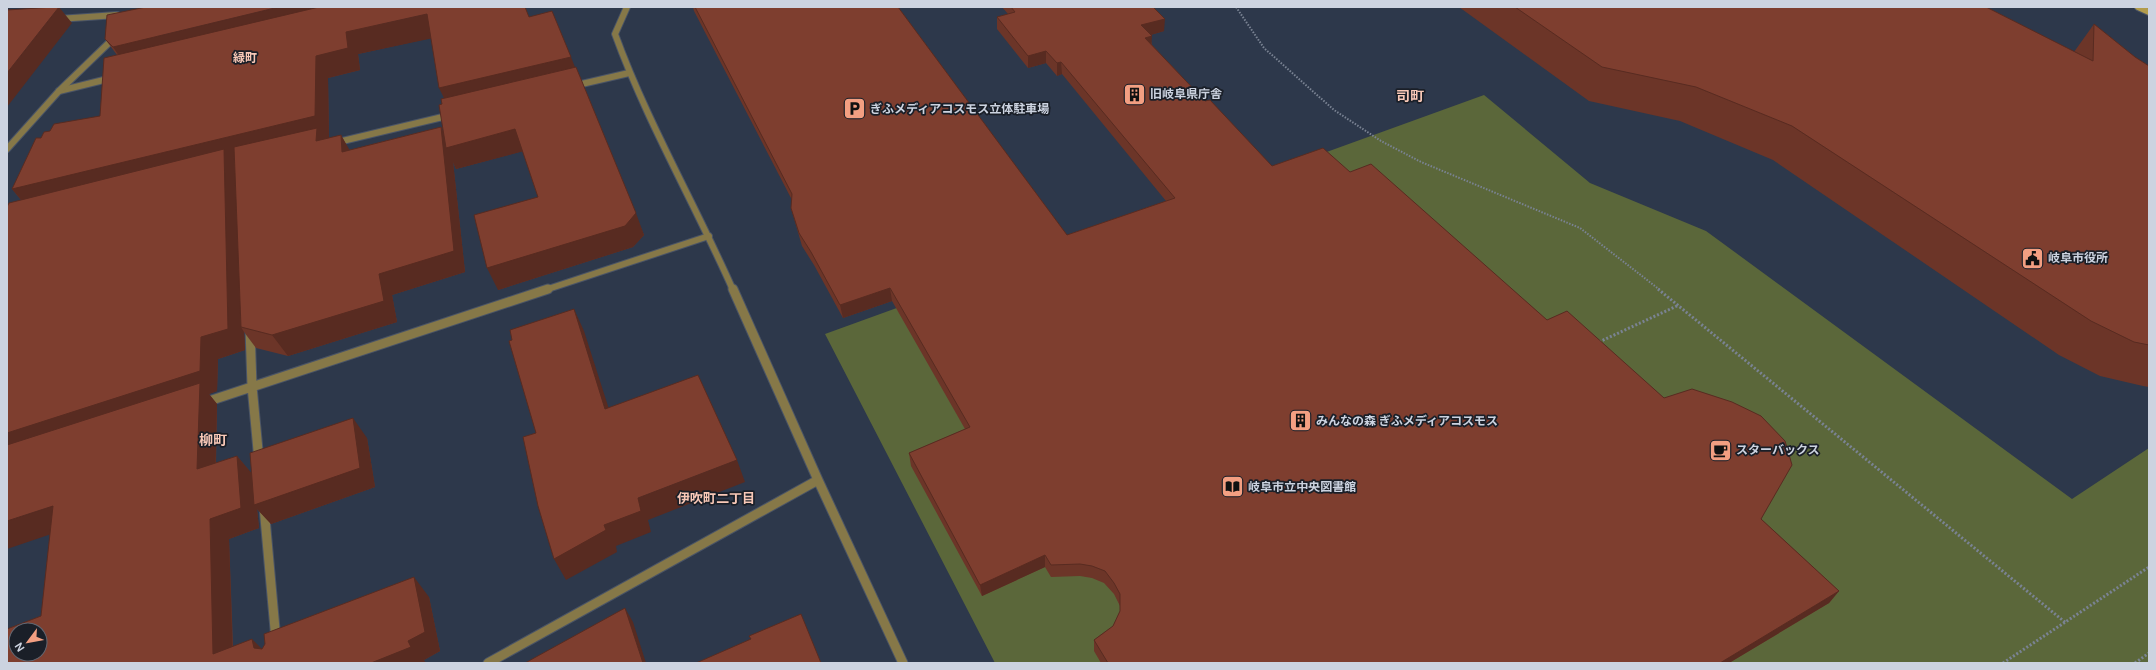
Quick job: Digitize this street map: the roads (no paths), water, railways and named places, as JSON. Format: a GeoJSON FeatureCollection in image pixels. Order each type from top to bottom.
{"type":"FeatureCollection","features":[{"type":"Feature","properties":{"kind":"main road"},"geometry":{"type":"LineString","coordinates":[[2138,7],[2149,12]]}},
{"type":"Feature","properties":{"kind":"street"},"geometry":{"type":"LineString","coordinates":[[628,7],[615,34],[629,73],[709,236],[902,663]]}},
{"type":"Feature","properties":{"kind":"street"},"geometry":{"type":"LineString","coordinates":[[54,20],[124,15]]}},
{"type":"Feature","properties":{"kind":"street"},"geometry":{"type":"LineString","coordinates":[[7,149],[59,91],[122,30]]}},
{"type":"Feature","properties":{"kind":"street"},"geometry":{"type":"LineString","coordinates":[[567,87],[629,73]]}},
{"type":"Feature","properties":{"kind":"street"},"geometry":{"type":"LineString","coordinates":[[59,91],[120,76]]}},
{"type":"Feature","properties":{"kind":"street"},"geometry":{"type":"LineString","coordinates":[[328,144],[459,113]]}},
{"type":"Feature","properties":{"kind":"street"},"geometry":{"type":"LineString","coordinates":[[193,406],[709,236]]}},
{"type":"Feature","properties":{"kind":"street"},"geometry":{"type":"LineString","coordinates":[[250,323],[252,386],[260,473]]}},
{"type":"Feature","properties":{"kind":"street"},"geometry":{"type":"LineString","coordinates":[[488,663],[818,480]]}},
{"type":"Feature","properties":{"kind":"street"},"geometry":{"type":"LineString","coordinates":[[263,497],[277,647]]}},
{"type":"Feature","properties":{"kind":"place","name":"旧岐阜県庁舎"},"geometry":{"type":"Point","coordinates":[1134,94]}},
{"type":"Feature","properties":{"kind":"place","name":"ぎふメディアコスモス立体駐車場"},"geometry":{"type":"Point","coordinates":[855,109]}},
{"type":"Feature","properties":{"kind":"place","name":"岐阜市役所"},"geometry":{"type":"Point","coordinates":[2033,258]}},
{"type":"Feature","properties":{"kind":"place","name":"みんなの森 ぎふメディアコスモス"},"geometry":{"type":"Point","coordinates":[1301,421]}},
{"type":"Feature","properties":{"kind":"place","name":"スターバックス"},"geometry":{"type":"Point","coordinates":[1720,450]}},
{"type":"Feature","properties":{"kind":"place","name":"岐阜市立中央図書館"},"geometry":{"type":"Point","coordinates":[1232,487]}},
{"type":"Feature","properties":{"kind":"district","name":"緑町"},"geometry":{"type":"Point","coordinates":[245,58]}},
{"type":"Feature","properties":{"kind":"district","name":"司町"},"geometry":{"type":"Point","coordinates":[1410,96]}},
{"type":"Feature","properties":{"kind":"district","name":"柳町"},"geometry":{"type":"Point","coordinates":[213,440]}},
{"type":"Feature","properties":{"kind":"district","name":"伊吹町二丁目"},"geometry":{"type":"Point","coordinates":[716,498]}}]}
